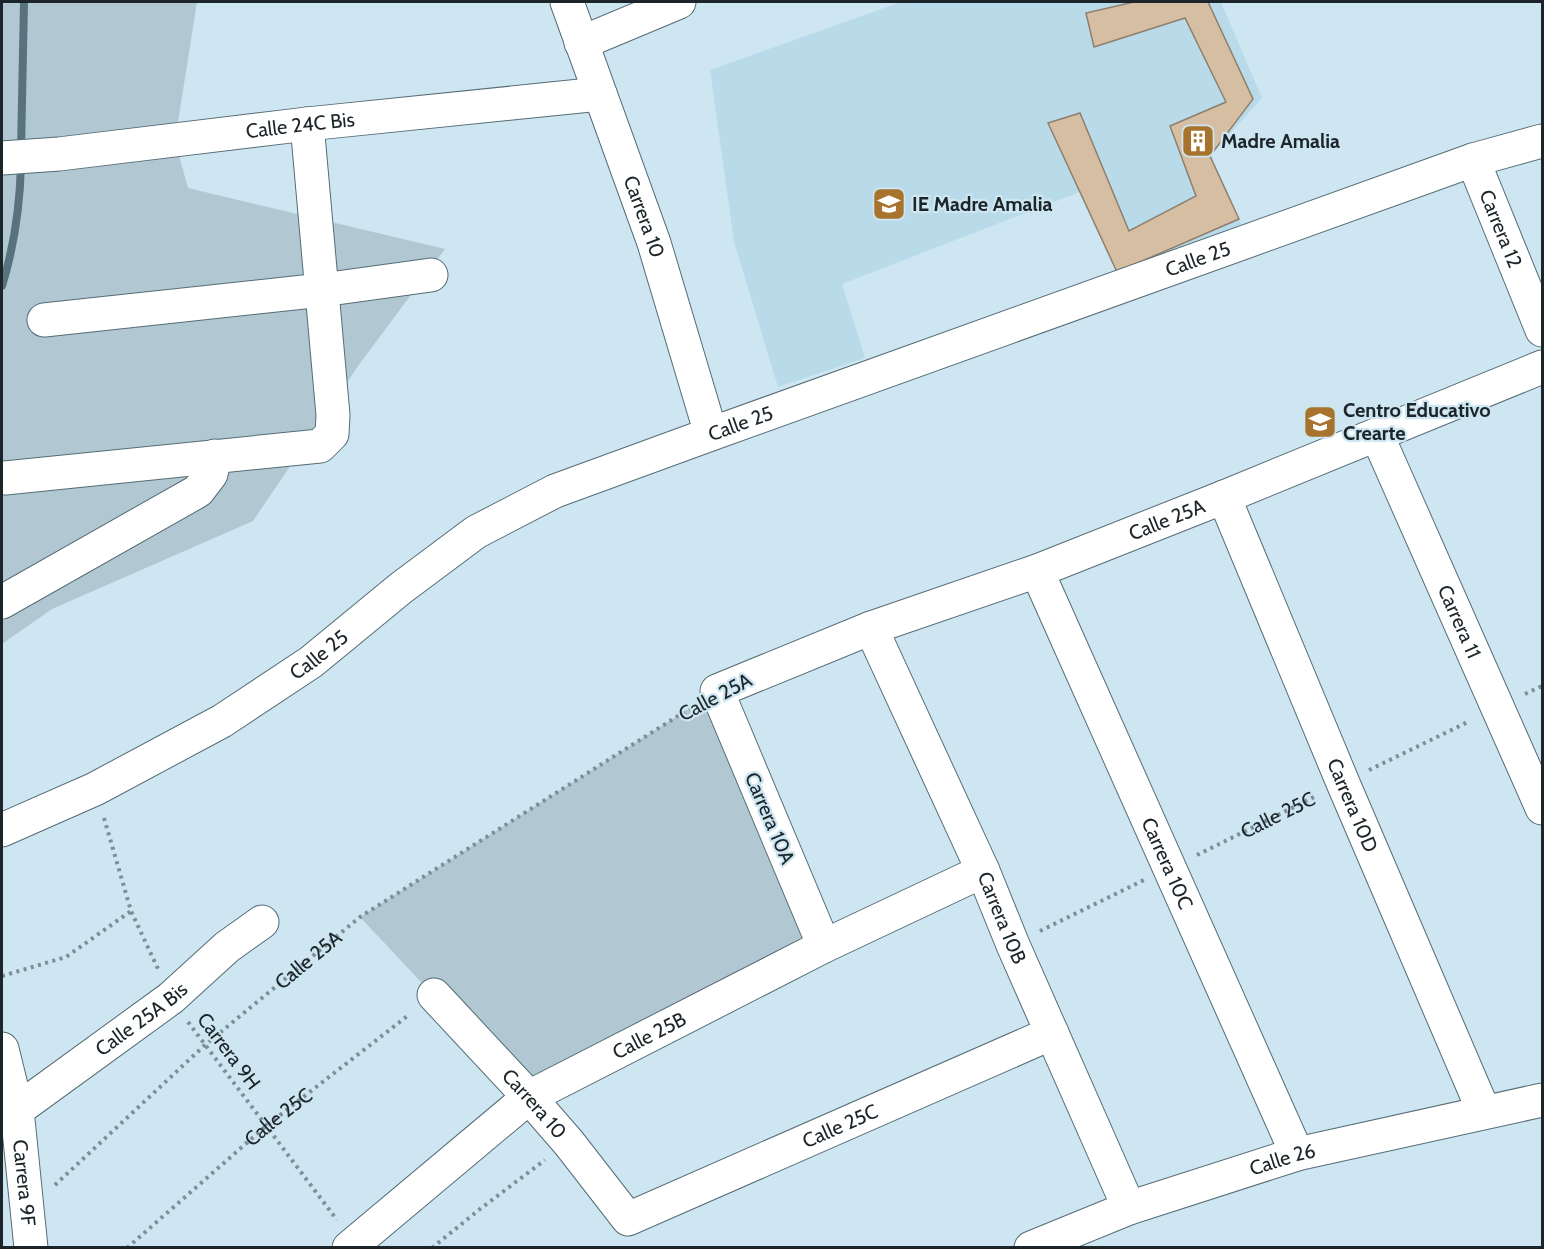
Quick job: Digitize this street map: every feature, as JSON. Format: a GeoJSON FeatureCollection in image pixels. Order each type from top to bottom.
{"type":"FeatureCollection","features":[{"type":"Feature","properties":{"kind":"street","name":"Carrera 10"},"geometry":{"type":"LineString","coordinates":[[567,2],[654,243],[711,434]]}},
{"type":"Feature","properties":{"kind":"street"},"geometry":{"type":"LineString","coordinates":[[582,44],[679,2]]}},
{"type":"Feature","properties":{"kind":"street","name":"Calle 24C Bis"},"geometry":{"type":"LineString","coordinates":[[2,158],[60,154],[307,124],[600,94]]}},
{"type":"Feature","properties":{"kind":"street"},"geometry":{"type":"LineString","coordinates":[[5,478],[320,446],[332,434],[333,415],[307,124]]}},
{"type":"Feature","properties":{"kind":"street","name":"Calle 25"},"geometry":{"type":"LineString","coordinates":[[2,830],[95,789],[222,721],[312,662],[401,588],[476,532],[555,491],[1473,160],[1542,141]]}},
{"type":"Feature","properties":{"kind":"street","name":"Carrera 12"},"geometry":{"type":"LineString","coordinates":[[1473,160],[1542,330]]}},
{"type":"Feature","properties":{"kind":"street"},"geometry":{"type":"LineString","coordinates":[[44,320],[322,290],[431,275]]}},
{"type":"Feature","properties":{"kind":"street","name":"Calle 25A"},"geometry":{"type":"LineString","coordinates":[[717,691],[871,628],[1037,571],[1542,367]]}},
{"type":"Feature","properties":{"kind":"street","name":"Carrera 11"},"geometry":{"type":"LineString","coordinates":[[1377,435],[1542,808]]}},
{"type":"Feature","properties":{"kind":"street"},"geometry":{"type":"LineString","coordinates":[[2,602],[198,491],[212,474],[215,456]]}},
{"type":"Feature","properties":{"kind":"street","name":"Carrera 10D"},"geometry":{"type":"LineString","coordinates":[[1224,497],[1484,1112]]}},
{"type":"Feature","properties":{"kind":"street","name":"Carrera 10C"},"geometry":{"type":"LineString","coordinates":[[1037,571],[1297,1154]]}},
{"type":"Feature","properties":{"kind":"street","name":"Carrera 10B"},"geometry":{"type":"LineString","coordinates":[[871,628],[983,871],[1013,945],[1129,1208]]}},
{"type":"Feature","properties":{"kind":"street","name":"Carrera 10A"},"geometry":{"type":"LineString","coordinates":[[717,691],[824,946]]}},
{"type":"Feature","properties":{"kind":"street","name":"Calle 25B"},"geometry":{"type":"LineString","coordinates":[[352,1245],[529,1097],[824,946],[983,871]]}},
{"type":"Feature","properties":{"kind":"street","name":"Calle 25A Bis"},"geometry":{"type":"LineString","coordinates":[[17,1110],[171,998],[227,947],[262,922]]}},
{"type":"Feature","properties":{"kind":"street","name":"Carrera 10"},"geometry":{"type":"LineString","coordinates":[[434,995],[569,1143],[628,1219]]}},
{"type":"Feature","properties":{"kind":"street","name":"Calle 25C"},"geometry":{"type":"LineString","coordinates":[[628,1219],[1052,1033]]}},
{"type":"Feature","properties":{"kind":"street","name":"Carrera 9F"},"geometry":{"type":"LineString","coordinates":[[2,1049],[17,1110],[31,1248]]}},
{"type":"Feature","properties":{"kind":"street","name":"Calle 26"},"geometry":{"type":"LineString","coordinates":[[1031,1248],[1129,1208],[1297,1154],[1542,1100]]}},
{"type":"Feature","properties":{"kind":"path","name":"Calle 25C"},"geometry":{"type":"LineString","coordinates":[[1013,945],[1542,686]]}},
{"type":"Feature","properties":{"kind":"path","name":"Calle 25A"},"geometry":{"type":"LineString","coordinates":[[27,1212],[205,1045],[360,917],[717,691]]}},
{"type":"Feature","properties":{"kind":"path","name":"Carrera 9H"},"geometry":{"type":"LineString","coordinates":[[95,789],[131,911],[171,998],[352,1245]]}},
{"type":"Feature","properties":{"kind":"path"},"geometry":{"type":"LineString","coordinates":[[2,976],[66,957],[131,911]]}},
{"type":"Feature","properties":{"kind":"path","name":"Calle 25C"},"geometry":{"type":"LineString","coordinates":[[127,1248],[266,1126],[434,995]]}},
{"type":"Feature","properties":{"kind":"path"},"geometry":{"type":"LineString","coordinates":[[432,1248],[569,1143]]}},
{"type":"Feature","properties":{"kind":"shaded area"},"geometry":{"type":"Polygon","coordinates":[[[2,2],[197,2],[175,141],[188,188],[445,249],[358,366],[253,521],[52,609],[2,644],[2,2]]]}},
{"type":"Feature","properties":{"kind":"shaded area","name":"IE Madre Amalia"},"geometry":{"type":"Polygon","coordinates":[[[901,2],[1221,2],[1262,98],[1210,156],[1242,226],[1117,272],[1090,188],[842,284],[865,358],[778,387],[734,242],[710,70],[901,2]]]}},
{"type":"Feature","properties":{"kind":"shaded area"},"geometry":{"type":"Polygon","coordinates":[[[717,691],[824,946],[529,1097],[360,917],[717,691]]]}},
{"type":"Feature","properties":{"kind":"building","name":"Madre Amalia"},"geometry":{"type":"Polygon","coordinates":[[[1134,2],[1208,2],[1253,99],[1210,156],[1239,219],[1117,272],[1048,123],[1080,113],[1129,231],[1196,196],[1170,126],[1226,102],[1185,18],[1094,47],[1086,13],[1134,2]]]}},
{"type":"Feature","properties":{"kind":"waterway"},"geometry":{"type":"LineString","coordinates":[[21,151],[24,2]]}},
{"type":"Feature","properties":{"kind":"waterway"},"geometry":{"type":"LineString","coordinates":[[2,286],[16,226],[21,164]]}},
{"type":"Feature","properties":{"kind":"place","name":"Madre Amalia"},"geometry":{"type":"Point","coordinates":[1198,141]}},
{"type":"Feature","properties":{"kind":"place","name":"IE Madre Amalia"},"geometry":{"type":"Point","coordinates":[889,204]}},
{"type":"Feature","properties":{"kind":"place","name":"Centro Educativo Crearte"},"geometry":{"type":"Point","coordinates":[1320,422]}}]}
